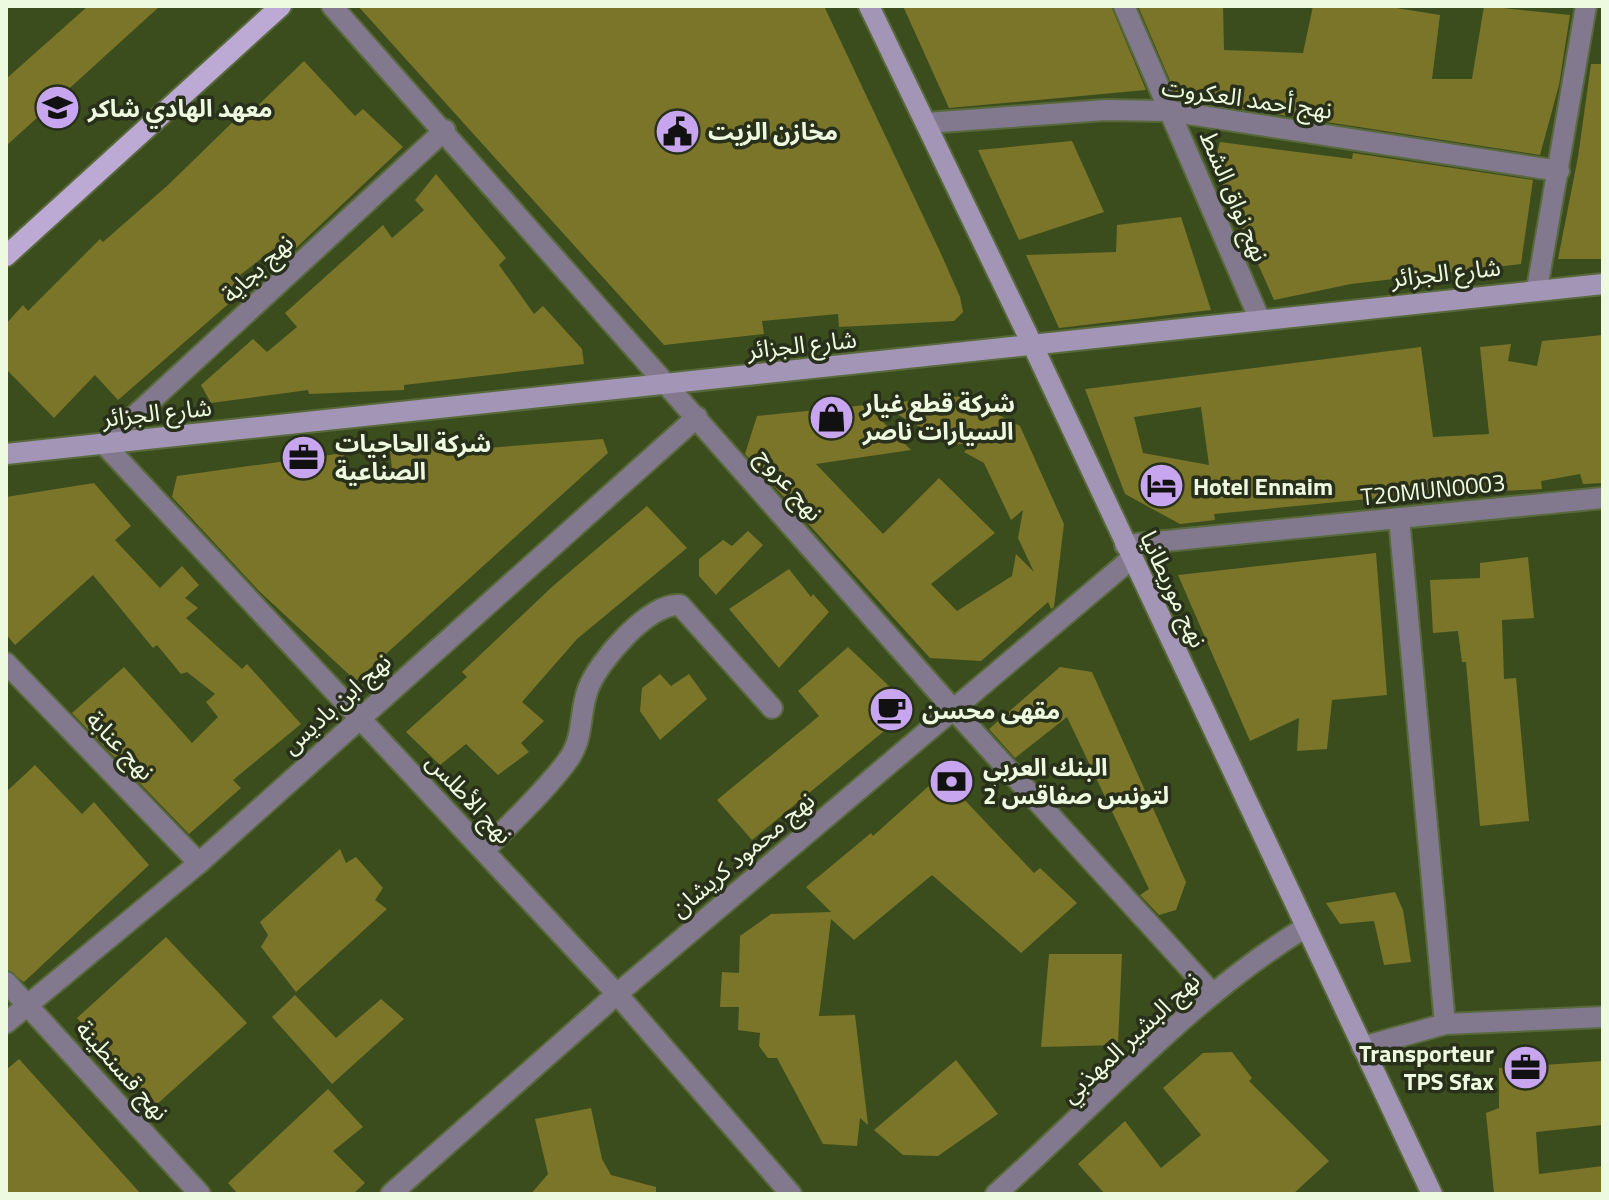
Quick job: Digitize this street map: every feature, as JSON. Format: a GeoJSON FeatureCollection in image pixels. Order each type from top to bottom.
{"type":"FeatureCollection","features":[{"type":"Feature","properties":{"kind":"main road"},"geometry":{"type":"LineString","coordinates":[[6,256],[281,6]]}},
{"type":"Feature","properties":{"kind":"street","name":"نهج عروج"},"geometry":{"type":"LineString","coordinates":[[332,6],[445,130],[953,709],[1213,994]]}},
{"type":"Feature","properties":{"kind":"street","name":"نهج موريطانيا"},"geometry":{"type":"LineString","coordinates":[[869,6],[1033,346],[1432,1194]]}},
{"type":"Feature","properties":{"kind":"street","name":"نهج نواق الشط"},"geometry":{"type":"LineString","coordinates":[[1124,6],[1259,318]]}},
{"type":"Feature","properties":{"kind":"street"},"geometry":{"type":"LineString","coordinates":[[1537,289],[1587,6],[1603,9]]}},
{"type":"Feature","properties":{"kind":"street","name":"نهج أحمد العكروت"},"geometry":{"type":"LineString","coordinates":[[926,123],[1106,110],[1169,111],[1559,171]]}},
{"type":"Feature","properties":{"kind":"street","name":"نهج بجاية"},"geometry":{"type":"LineString","coordinates":[[104,444],[445,130]]}},
{"type":"Feature","properties":{"kind":"street","name":"شارع الجزائر"},"geometry":{"type":"LineString","coordinates":[[6,454],[1033,346],[1259,318],[1603,284]]}},
{"type":"Feature","properties":{"kind":"street","name":"نهج ابن باديس"},"geometry":{"type":"LineString","coordinates":[[6,1023],[199,863],[697,417]]}},
{"type":"Feature","properties":{"kind":"street","name":"نهج الأطلس"},"geometry":{"type":"LineString","coordinates":[[104,444],[617,994],[791,1194]]}},
{"type":"Feature","properties":{"kind":"street","name":"T20MUN0003"},"geometry":{"type":"LineString","coordinates":[[1128,552],[1399,518],[1603,498]]}},
{"type":"Feature","properties":{"kind":"street"},"geometry":{"type":"LineString","coordinates":[[1399,518],[1445,1024]]}},
{"type":"Feature","properties":{"kind":"street","name":"نهج محمود كريشان"},"geometry":{"type":"LineString","coordinates":[[391,1194],[617,994],[953,709],[1128,552]]}},
{"type":"Feature","properties":{"kind":"street"},"geometry":{"type":"LineString","coordinates":[[484,851],[568,760],[580,733],[588,689],[601,664],[659,608],[680,605],[772,708]]}},
{"type":"Feature","properties":{"kind":"street","name":"نهج عنابة"},"geometry":{"type":"LineString","coordinates":[[6,663],[199,863]]}},
{"type":"Feature","properties":{"kind":"street","name":"نهج البشير المهذبي"},"geometry":{"type":"LineString","coordinates":[[996,1194],[1213,994],[1258,958],[1306,927]]}},
{"type":"Feature","properties":{"kind":"street","name":"نهج قسنطينة"},"geometry":{"type":"LineString","coordinates":[[6,982],[200,1194]]}},
{"type":"Feature","properties":{"kind":"street"},"geometry":{"type":"LineString","coordinates":[[1362,1047],[1445,1024],[1603,1017]]}},
{"type":"Feature","properties":{"kind":"building"},"geometry":{"type":"Polygon","coordinates":[[[88,6],[160,6],[6,146],[6,79],[88,6]]]}},
{"type":"Feature","properties":{"kind":"building","name":"مخازن الزيت"},"geometry":{"type":"Polygon","coordinates":[[[358,6],[824,6],[942,256],[960,297],[963,312],[954,321],[839,327],[838,314],[762,321],[764,334],[664,345],[358,6]]]}},
{"type":"Feature","properties":{"kind":"building"},"geometry":{"type":"Polygon","coordinates":[[[903,6],[1111,6],[1146,90],[949,108],[903,6]]]}},
{"type":"Feature","properties":{"kind":"building"},"geometry":{"type":"Polygon","coordinates":[[[1138,6],[1223,6],[1224,50],[1303,53],[1313,6],[1384,6],[1440,15],[1432,79],[1472,79],[1484,6],[1570,15],[1559,85],[1540,155],[1178,99],[1138,6]]]}},
{"type":"Feature","properties":{"kind":"building"},"geometry":{"type":"Polygon","coordinates":[[[304,61],[355,116],[363,109],[403,147],[296,248],[284,241],[240,275],[249,286],[118,400],[95,375],[54,418],[6,369],[6,324],[23,305],[28,311],[100,239],[103,242],[167,186],[242,113],[246,117],[304,61]]]}},
{"type":"Feature","properties":{"kind":"building"},"geometry":{"type":"Polygon","coordinates":[[[1591,64],[1603,64],[1603,259],[1558,259],[1578,157],[1591,64]]]}},
{"type":"Feature","properties":{"kind":"building"},"geometry":{"type":"Polygon","coordinates":[[[1072,141],[1104,212],[1019,240],[978,150],[1072,141]]]}},
{"type":"Feature","properties":{"kind":"building"},"geometry":{"type":"Polygon","coordinates":[[[1220,142],[1352,159],[1353,153],[1533,180],[1521,264],[1351,284],[1274,300],[1214,165],[1220,142]]]}},
{"type":"Feature","properties":{"kind":"building"},"geometry":{"type":"Polygon","coordinates":[[[436,174],[506,258],[499,265],[534,314],[543,306],[582,349],[584,364],[404,385],[404,390],[309,394],[308,390],[211,403],[201,385],[253,339],[267,352],[297,327],[285,313],[383,225],[392,238],[424,210],[415,200],[436,174]]]}},
{"type":"Feature","properties":{"kind":"building"},"geometry":{"type":"Polygon","coordinates":[[[1181,217],[1211,310],[1059,328],[1026,255],[1116,252],[1117,225],[1181,217]]]}},
{"type":"Feature","properties":{"kind":"building"},"geometry":{"type":"Polygon","coordinates":[[[1603,335],[1603,483],[1583,484],[1580,474],[1541,481],[1542,489],[1400,496],[1214,514],[1215,520],[1180,524],[1125,494],[1085,389],[1421,347],[1433,437],[1489,434],[1480,347],[1511,344],[1508,361],[1537,366],[1542,341],[1603,335]],[[1201,407],[1134,417],[1143,453],[1209,465],[1201,407]]]}},
{"type":"Feature","properties":{"kind":"building"},"geometry":{"type":"Polygon","coordinates":[[[963,396],[1020,426],[1064,524],[1054,607],[1051,609],[1048,602],[981,661],[930,658],[745,454],[757,416],[866,405],[911,450],[816,464],[883,534],[939,478],[995,533],[931,584],[957,611],[1012,576],[1016,554],[1034,572],[1018,538],[1023,510],[1011,520],[984,463],[964,452],[973,443],[952,445],[879,404],[963,396]]]}},
{"type":"Feature","properties":{"kind":"building"},"geometry":{"type":"Polygon","coordinates":[[[603,439],[608,453],[356,681],[259,591],[172,497],[177,476],[344,453],[348,472],[392,470],[390,450],[459,446],[461,450],[603,439]]]}},
{"type":"Feature","properties":{"kind":"building"},"geometry":{"type":"Polygon","coordinates":[[[94,483],[131,526],[115,540],[160,588],[182,566],[199,585],[185,598],[198,608],[186,618],[242,669],[247,664],[301,724],[233,780],[241,788],[189,834],[72,713],[124,667],[192,743],[218,717],[206,702],[215,694],[187,672],[181,674],[157,645],[153,648],[93,575],[15,645],[6,634],[6,497],[94,483]]]}},
{"type":"Feature","properties":{"kind":"building"},"geometry":{"type":"Polygon","coordinates":[[[647,506],[687,548],[577,639],[522,702],[544,721],[521,743],[529,752],[498,775],[466,744],[440,765],[406,732],[467,677],[462,672],[553,586],[647,506]]]}},
{"type":"Feature","properties":{"kind":"building"},"geometry":{"type":"Polygon","coordinates":[[[748,531],[763,545],[716,595],[699,576],[699,559],[723,540],[732,546],[748,531]]]}},
{"type":"Feature","properties":{"kind":"building"},"geometry":{"type":"Polygon","coordinates":[[[1376,553],[1387,695],[1332,700],[1327,749],[1297,751],[1299,718],[1250,741],[1178,575],[1376,553]]]}},
{"type":"Feature","properties":{"kind":"building"},"geometry":{"type":"Polygon","coordinates":[[[1528,557],[1534,618],[1502,620],[1504,679],[1516,678],[1529,821],[1480,826],[1466,662],[1462,662],[1458,631],[1433,633],[1430,580],[1480,578],[1480,563],[1528,557]]]}},
{"type":"Feature","properties":{"kind":"building"},"geometry":{"type":"Polygon","coordinates":[[[789,569],[811,597],[813,594],[829,612],[779,668],[729,609],[789,569]]]}},
{"type":"Feature","properties":{"kind":"building"},"geometry":{"type":"Polygon","coordinates":[[[848,647],[912,708],[752,840],[717,800],[819,716],[798,691],[848,647]]]}},
{"type":"Feature","properties":{"kind":"building"},"geometry":{"type":"Polygon","coordinates":[[[1060,667],[1092,672],[1186,882],[1176,910],[1159,915],[1140,895],[1149,889],[1067,717],[1015,758],[989,729],[1060,667]]]}},
{"type":"Feature","properties":{"kind":"building"},"geometry":{"type":"Polygon","coordinates":[[[660,674],[671,686],[689,674],[707,699],[660,740],[640,711],[642,688],[660,674]]]}},
{"type":"Feature","properties":{"kind":"building"},"geometry":{"type":"Polygon","coordinates":[[[35,765],[82,814],[94,802],[149,865],[24,982],[6,969],[6,792],[35,765]]]}},
{"type":"Feature","properties":{"kind":"building"},"geometry":{"type":"Polygon","coordinates":[[[941,775],[1034,873],[1040,868],[1077,903],[1021,953],[932,875],[854,940],[831,919],[819,1016],[855,1015],[868,1125],[860,1118],[857,1146],[823,1144],[777,1058],[768,1058],[759,1046],[760,1033],[738,1030],[739,1007],[720,1007],[722,972],[739,973],[740,936],[771,914],[831,912],[806,887],[871,833],[873,836],[941,775]]]}},
{"type":"Feature","properties":{"kind":"building"},"geometry":{"type":"Polygon","coordinates":[[[340,849],[346,863],[356,857],[383,888],[375,900],[387,909],[296,992],[261,947],[268,935],[260,922],[340,849]]]}},
{"type":"Feature","properties":{"kind":"building"},"geometry":{"type":"Polygon","coordinates":[[[1395,892],[1403,910],[1411,962],[1384,965],[1374,921],[1340,924],[1326,903],[1395,892]]]}},
{"type":"Feature","properties":{"kind":"building"},"geometry":{"type":"Polygon","coordinates":[[[166,937],[247,1023],[155,1106],[77,1018],[166,937]]]}},
{"type":"Feature","properties":{"kind":"building"},"geometry":{"type":"Polygon","coordinates":[[[1049,954],[1122,954],[1118,1045],[1041,1047],[1049,954]]]}},
{"type":"Feature","properties":{"kind":"building"},"geometry":{"type":"Polygon","coordinates":[[[295,995],[336,1038],[381,999],[404,1019],[332,1084],[272,1017],[295,995]]]}},
{"type":"Feature","properties":{"kind":"building"},"geometry":{"type":"Polygon","coordinates":[[[1232,1052],[1252,1078],[1249,1081],[1329,1161],[1293,1194],[1105,1194],[1078,1164],[1125,1121],[1161,1168],[1201,1135],[1163,1088],[1203,1053],[1232,1052]]]}},
{"type":"Feature","properties":{"kind":"building"},"geometry":{"type":"Polygon","coordinates":[[[19,1059],[141,1194],[6,1194],[6,1070],[19,1059]]]}},
{"type":"Feature","properties":{"kind":"building"},"geometry":{"type":"Polygon","coordinates":[[[956,1060],[998,1114],[938,1156],[903,1155],[874,1130],[956,1060]]]}},
{"type":"Feature","properties":{"kind":"building"},"geometry":{"type":"Polygon","coordinates":[[[1603,1061],[1603,1125],[1536,1132],[1539,1174],[1603,1166],[1603,1194],[1494,1193],[1486,1113],[1499,1108],[1499,1068],[1603,1061]]]}},
{"type":"Feature","properties":{"kind":"building"},"geometry":{"type":"Polygon","coordinates":[[[328,1089],[363,1127],[333,1151],[365,1183],[353,1194],[238,1194],[228,1183],[328,1089]]]}},
{"type":"Feature","properties":{"kind":"building"},"geometry":{"type":"Polygon","coordinates":[[[591,1108],[602,1159],[611,1175],[656,1187],[656,1194],[531,1194],[548,1174],[535,1119],[591,1108]]]}},
{"type":"Feature","properties":{"kind":"place","name":"معهد الهادي شاكر"},"geometry":{"type":"Point","coordinates":[57,108]}},
{"type":"Feature","properties":{"kind":"place","name":"مخازن الزيت"},"geometry":{"type":"Point","coordinates":[677,131]}},
{"type":"Feature","properties":{"kind":"place","name":"شركة قطع غيار السيارات ناصر"},"geometry":{"type":"Point","coordinates":[832,417]}},
{"type":"Feature","properties":{"kind":"place","name":"شركة الحاجيات الصناعية"},"geometry":{"type":"Point","coordinates":[304,457]}},
{"type":"Feature","properties":{"kind":"place","name":"Hotel Ennaim"},"geometry":{"type":"Point","coordinates":[1162,486]}},
{"type":"Feature","properties":{"kind":"place","name":"مقهى محسن"},"geometry":{"type":"Point","coordinates":[891,710]}},
{"type":"Feature","properties":{"kind":"place","name":"البنك العربي لتونس صفاقس 2"},"geometry":{"type":"Point","coordinates":[952,781]}},
{"type":"Feature","properties":{"kind":"place","name":"Transporteur TPS Sfax"},"geometry":{"type":"Point","coordinates":[1525,1067]}}]}
